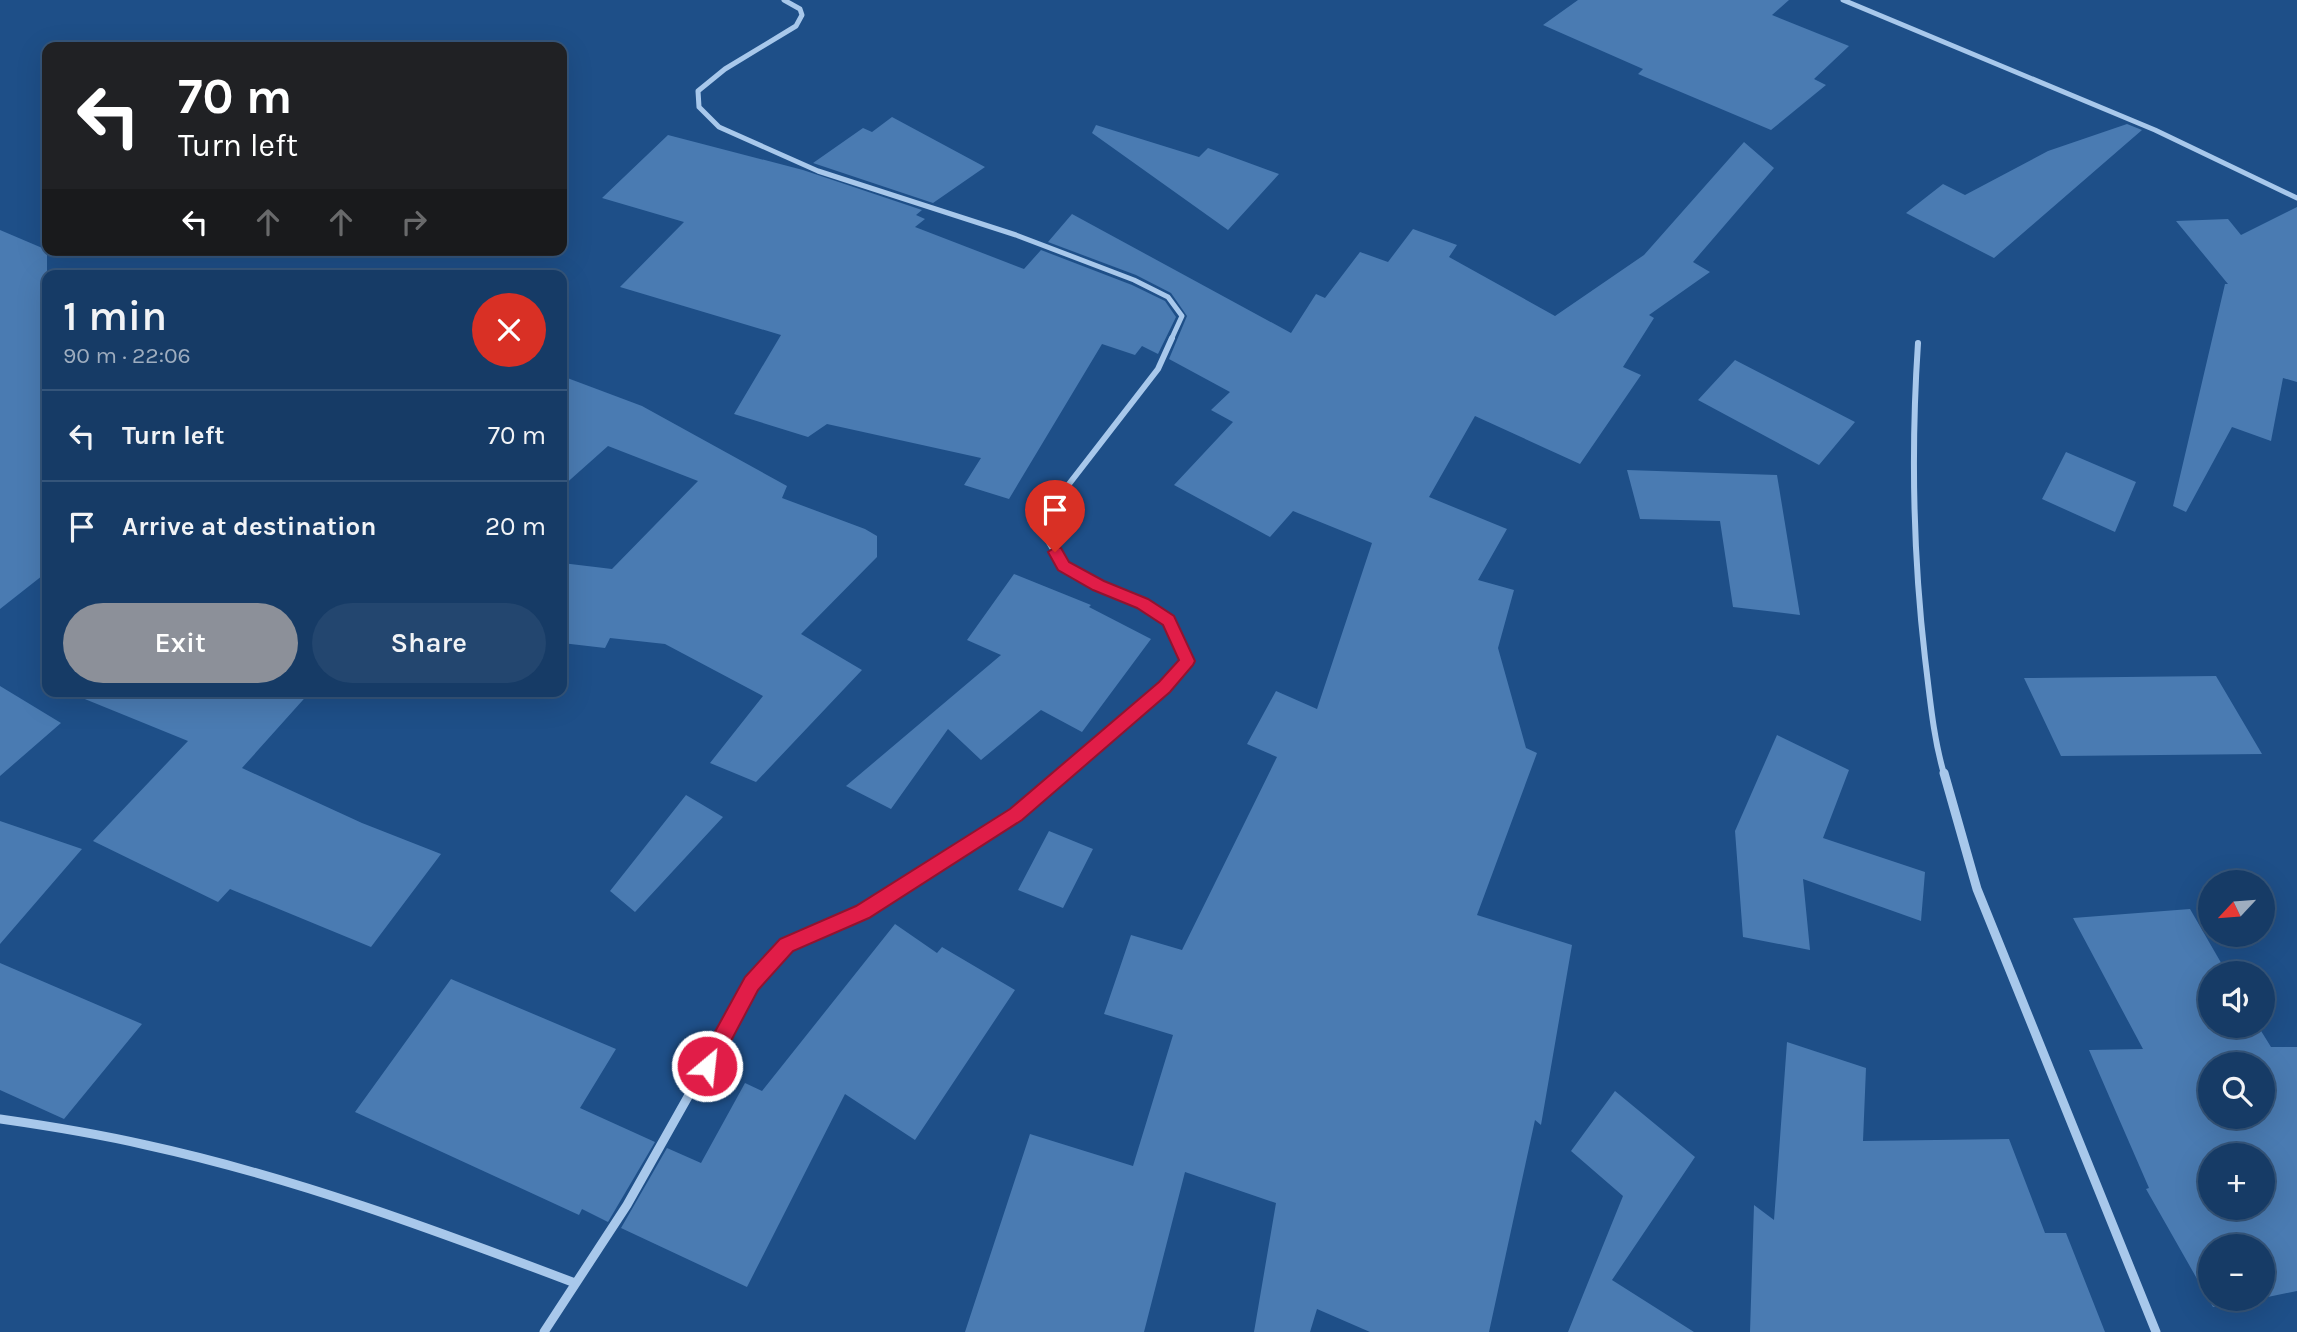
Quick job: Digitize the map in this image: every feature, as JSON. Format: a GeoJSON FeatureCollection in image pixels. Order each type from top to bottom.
{"type":"FeatureCollection","features":[{"type":"Feature","properties":{"kind":"street"},"geometry":{"type":"LineString","coordinates":[[544,1332],[626,1205],[752,983],[786,945],[862,912],[1016,815],[1155,696],[1187,661],[1169,621],[1142,603],[1098,585],[1063,566],[1047,538],[1052,506],[1158,369],[1182,316],[1168,296],[1134,281],[1016,235],[818,171],[719,127],[699,107],[698,91],[724,69],[796,26],[802,15],[800,9],[784,0]]}},
{"type":"Feature","properties":{"kind":"street"},"geometry":{"type":"LineString","coordinates":[[1843,0],[2155,130],[2297,198]]}},
{"type":"Feature","properties":{"kind":"street"},"geometry":{"type":"LineString","coordinates":[[1918,342],[1914,405],[1918,596],[1935,742],[1977,888],[2104,1209],[2156,1332]]}},
{"type":"Feature","properties":{"kind":"street"},"geometry":{"type":"LineString","coordinates":[[0,1119],[56,1126],[155,1146],[282,1181],[393,1214],[575,1283]]}},
{"type":"Feature","properties":{"kind":"building"},"geometry":{"type":"Polygon","coordinates":[[[1578,0],[1789,0],[1772,15],[1849,46],[1814,79],[1826,85],[1771,130],[1638,74],[1643,69],[1543,25],[1578,0]]]}},
{"type":"Feature","properties":{"kind":"building"},"geometry":{"type":"Polygon","coordinates":[[[892,117],[985,167],[933,203],[813,163],[863,128],[872,132],[892,117]]]}},
{"type":"Feature","properties":{"kind":"building"},"geometry":{"type":"Polygon","coordinates":[[[2127,124],[2142,130],[1994,258],[1906,213],[1943,184],[1965,195],[2048,151],[2127,124]]]}},
{"type":"Feature","properties":{"kind":"building"},"geometry":{"type":"Polygon","coordinates":[[[1096,125],[1199,157],[1208,148],[1279,174],[1228,230],[1092,133],[1096,125]]]}},
{"type":"Feature","properties":{"kind":"building"},"geometry":{"type":"Polygon","coordinates":[[[668,135],[803,170],[922,210],[916,215],[925,219],[915,227],[1024,269],[1041,250],[1132,285],[1165,301],[1176,317],[1158,354],[1142,346],[1135,355],[1102,344],[1009,499],[964,485],[981,458],[827,424],[808,437],[734,414],[781,335],[620,287],[684,222],[602,198],[668,135]]]}},
{"type":"Feature","properties":{"kind":"building"},"geometry":{"type":"Polygon","coordinates":[[[1744,142],[1774,168],[1693,262],[1710,272],[1649,315],[1654,318],[1623,367],[1641,375],[1580,464],[1475,416],[1429,497],[1507,529],[1478,580],[1514,590],[1498,648],[1526,748],[1537,753],[1477,915],[1572,945],[1541,1125],[1535,1120],[1489,1332],[1370,1332],[1317,1309],[1310,1332],[1254,1332],[1276,1203],[1185,1172],[1144,1332],[965,1332],[1030,1134],[1133,1166],[1173,1035],[1104,1014],[1131,935],[1182,950],[1277,757],[1247,744],[1276,691],[1317,709],[1372,543],[1293,511],[1270,537],[1174,485],[1233,422],[1211,410],[1230,392],[1169,359],[1187,316],[1171,293],[1136,275],[1048,242],[1072,214],[1291,333],[1316,294],[1325,298],[1360,252],[1388,262],[1413,229],[1457,245],[1449,257],[1555,316],[1644,255],[1744,142]]]}},
{"type":"Feature","properties":{"kind":"building"},"geometry":{"type":"Polygon","coordinates":[[[2297,207],[2297,382],[2283,378],[2271,441],[2232,427],[2186,512],[2173,506],[2225,284],[2228,284],[2176,221],[2228,219],[2241,235],[2297,207]]]}},
{"type":"Feature","properties":{"kind":"building"},"geometry":{"type":"Polygon","coordinates":[[[0,230],[42,248],[42,256],[47,256],[47,270],[42,270],[42,576],[0,609],[0,230]]]}},
{"type":"Feature","properties":{"kind":"building"},"geometry":{"type":"Polygon","coordinates":[[[1735,360],[1855,422],[1819,465],[1698,400],[1735,360]]]}},
{"type":"Feature","properties":{"kind":"building"},"geometry":{"type":"Polygon","coordinates":[[[567,378],[642,406],[787,486],[782,498],[877,536],[877,557],[801,634],[862,670],[756,782],[710,763],[763,696],[665,644],[610,638],[605,648],[567,644],[567,564],[612,569],[698,481],[608,446],[567,483],[567,378]]]}},
{"type":"Feature","properties":{"kind":"building"},"geometry":{"type":"Polygon","coordinates":[[[2066,452],[2136,482],[2115,532],[2042,499],[2066,452]]]}},
{"type":"Feature","properties":{"kind":"building"},"geometry":{"type":"Polygon","coordinates":[[[1627,470],[1777,475],[1800,615],[1733,607],[1720,521],[1640,519],[1627,470]]]}},
{"type":"Feature","properties":{"kind":"building"},"geometry":{"type":"Polygon","coordinates":[[[1014,574],[1091,605],[1089,607],[1151,639],[1082,732],[1041,710],[981,760],[948,729],[891,809],[846,786],[1001,655],[967,640],[1014,574]]]}},
{"type":"Feature","properties":{"kind":"building"},"geometry":{"type":"Polygon","coordinates":[[[2216,676],[2262,754],[2061,756],[2024,678],[2216,676]]]}},
{"type":"Feature","properties":{"kind":"building"},"geometry":{"type":"Polygon","coordinates":[[[0,686],[61,723],[0,776],[0,686]]]}},
{"type":"Feature","properties":{"kind":"building"},"geometry":{"type":"Polygon","coordinates":[[[80,697],[306,697],[242,768],[362,823],[441,854],[371,947],[230,889],[218,902],[93,841],[188,741],[80,697]]]}},
{"type":"Feature","properties":{"kind":"building"},"geometry":{"type":"Polygon","coordinates":[[[1777,735],[1849,770],[1823,838],[1925,872],[1921,921],[1803,879],[1810,950],[1743,937],[1735,831],[1777,735]]]}},
{"type":"Feature","properties":{"kind":"building"},"geometry":{"type":"Polygon","coordinates":[[[686,795],[723,817],[635,912],[610,891],[686,795]]]}},
{"type":"Feature","properties":{"kind":"building"},"geometry":{"type":"Polygon","coordinates":[[[0,821],[82,849],[0,944],[0,821]]]}},
{"type":"Feature","properties":{"kind":"building"},"geometry":{"type":"Polygon","coordinates":[[[1049,831],[1093,849],[1063,908],[1018,890],[1049,831]]]}},
{"type":"Feature","properties":{"kind":"building"},"geometry":{"type":"Polygon","coordinates":[[[2190,909],[2198,923],[2198,947],[2212,947],[2220,961],[2198,961],[2198,1038],[2265,1038],[2271,1047],[2297,1047],[2297,1291],[2275,1296],[2275,1234],[2198,1234],[2198,1281],[2146,1189],[2149,1188],[2089,1050],[2143,1049],[2073,918],[2190,909]]]}},
{"type":"Feature","properties":{"kind":"building"},"geometry":{"type":"Polygon","coordinates":[[[895,924],[937,953],[942,947],[1015,990],[915,1140],[845,1094],[747,1287],[621,1228],[667,1148],[701,1163],[745,1083],[762,1091],[895,924]]]}},
{"type":"Feature","properties":{"kind":"building"},"geometry":{"type":"Polygon","coordinates":[[[0,963],[142,1024],[64,1119],[0,1090],[0,963]]]}},
{"type":"Feature","properties":{"kind":"building"},"geometry":{"type":"Polygon","coordinates":[[[451,979],[616,1049],[580,1108],[655,1142],[608,1222],[582,1209],[579,1215],[355,1112],[451,979]]]}},
{"type":"Feature","properties":{"kind":"building"},"geometry":{"type":"Polygon","coordinates":[[[1787,1042],[1866,1068],[1863,1141],[2009,1139],[2045,1233],[2066,1233],[2105,1332],[1750,1332],[1754,1205],[1774,1220],[1787,1042]]]}},
{"type":"Feature","properties":{"kind":"building"},"geometry":{"type":"Polygon","coordinates":[[[1615,1091],[1695,1157],[1612,1280],[1694,1332],[1568,1332],[1623,1196],[1571,1151],[1615,1091]]]}},
{"type":"Feature","properties":{"kind":"route"},"geometry":{"type":"LineString","coordinates":[[707,1066],[752,983],[786,945],[862,912],[924,876],[1016,815],[1164,687],[1187,661],[1169,621],[1142,603],[1098,585],[1063,566],[1055,552]]}}]}
